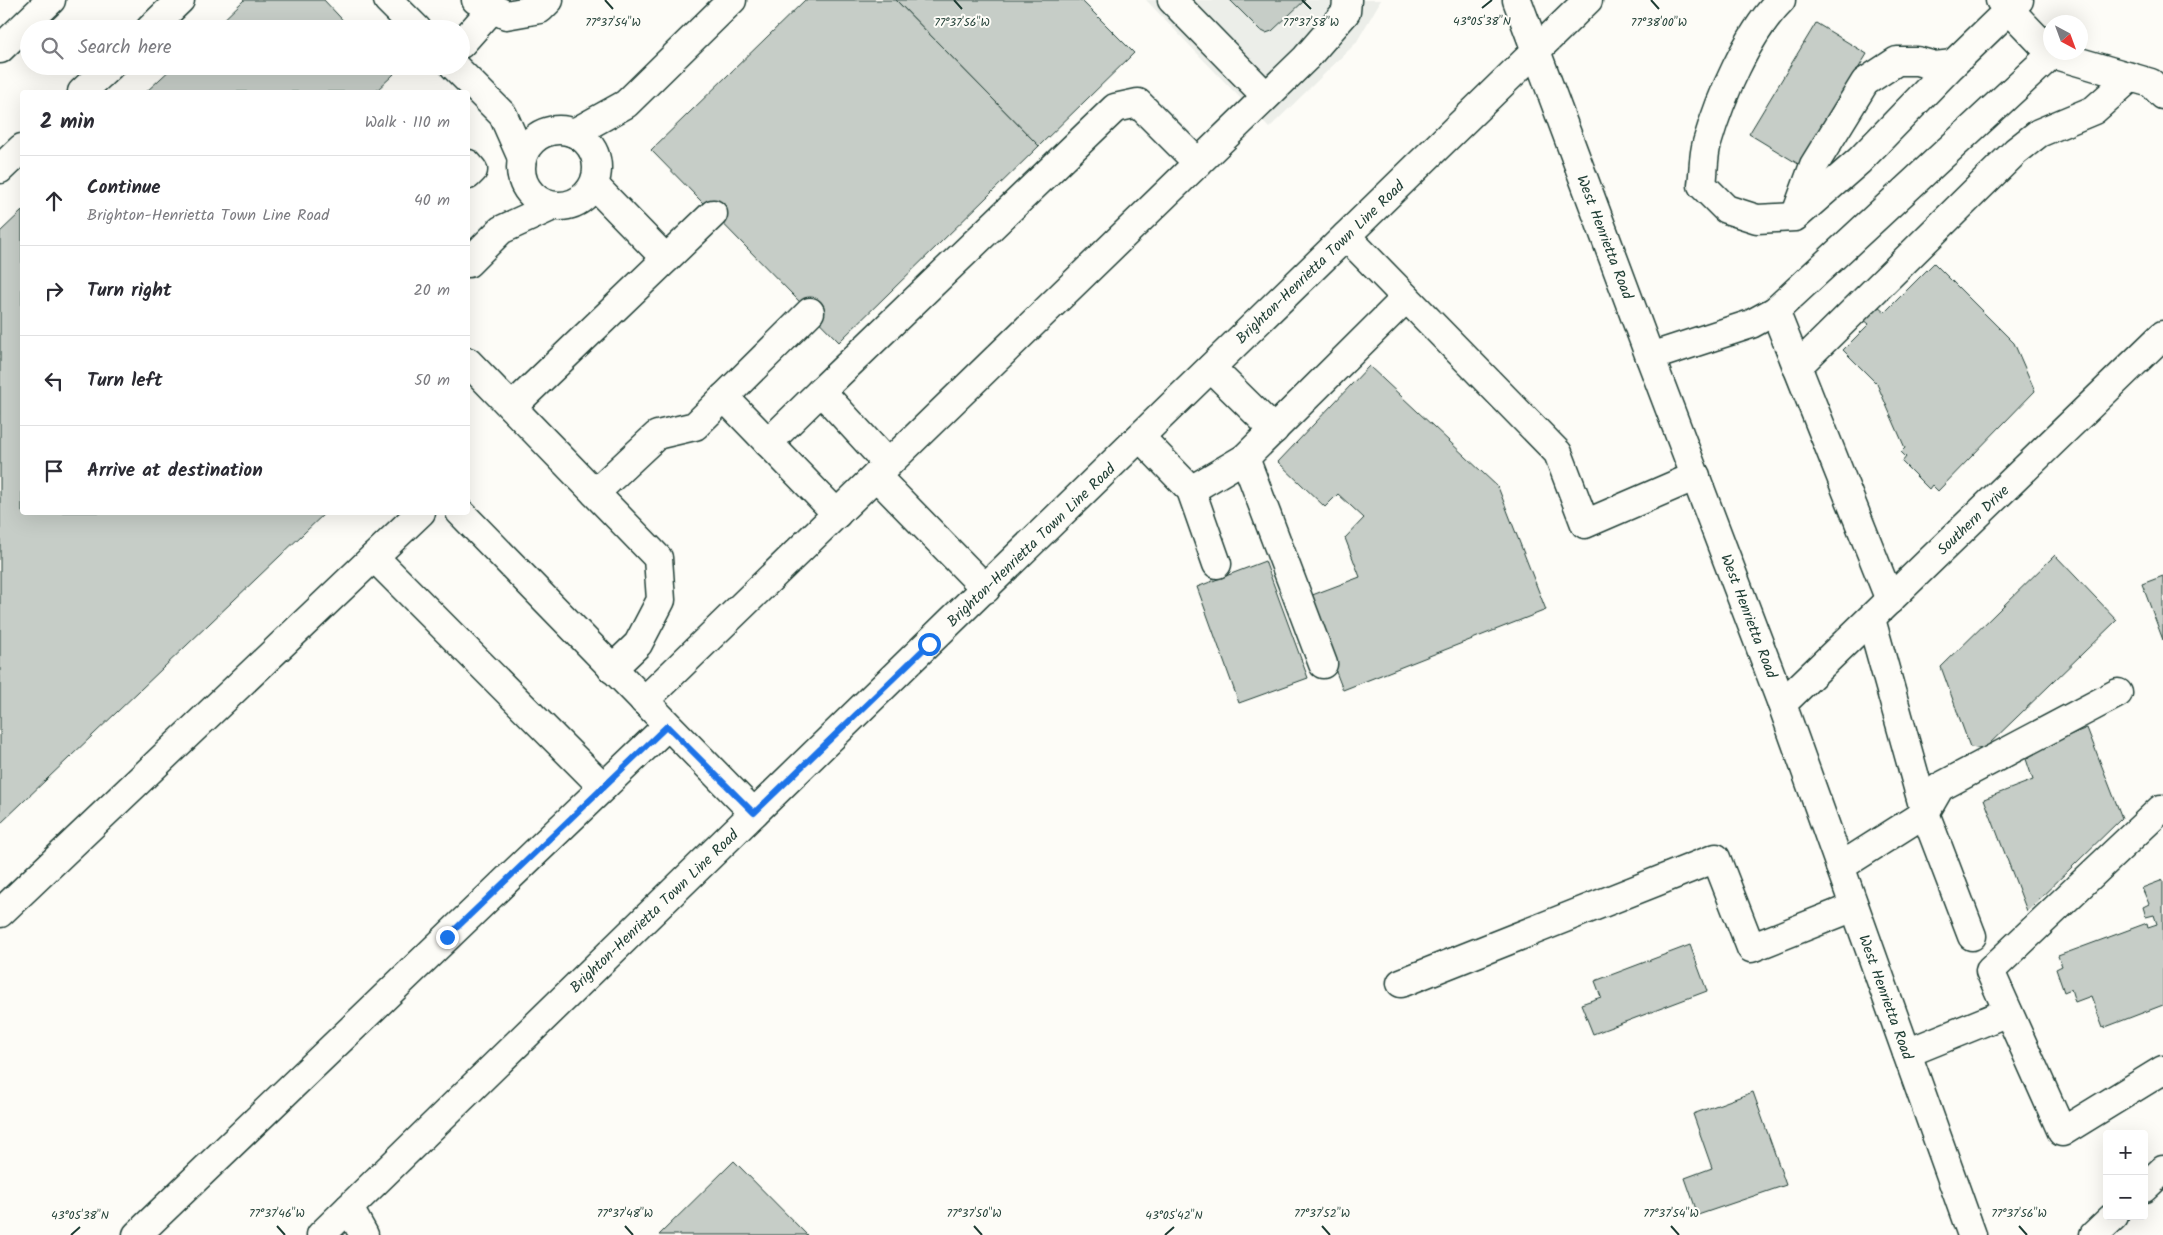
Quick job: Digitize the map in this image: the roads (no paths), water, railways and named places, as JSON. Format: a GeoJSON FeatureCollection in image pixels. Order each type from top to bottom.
{"type":"FeatureCollection","features":[{"type":"Feature","properties":{"kind":"street"},"geometry":{"type":"LineString","coordinates":[[30,20],[51,0]]}},
{"type":"Feature","properties":{"kind":"street"},"geometry":{"type":"LineString","coordinates":[[159,20],[180,0]]}},
{"type":"Feature","properties":{"kind":"street"},"geometry":{"type":"LineString","coordinates":[[388,0],[408,20]]}},
{"type":"Feature","properties":{"kind":"street"},"geometry":{"type":"LineString","coordinates":[[470,28],[484,4],[506,15],[540,9],[550,0]]}},
{"type":"Feature","properties":{"kind":"street"},"geometry":{"type":"LineString","coordinates":[[501,230],[523,170],[528,146],[537,137],[561,132],[626,104],[732,0]]}},
{"type":"Feature","properties":{"kind":"street"},"geometry":{"type":"LineString","coordinates":[[1172,0],[1266,96]]}},
{"type":"Feature","properties":{"kind":"street"},"geometry":{"type":"LineString","coordinates":[[644,701],[1306,58],[1346,12],[1347,0]]}},
{"type":"Feature","properties":{"kind":"street","name":"West Henrietta Road"},"geometry":{"type":"LineString","coordinates":[[1517,0],[1782,704],[1972,1235]]}},
{"type":"Feature","properties":{"kind":"street","name":"Brighton-Henrietta Town Line Road"},"geometry":{"type":"LineString","coordinates":[[322,1235],[1588,0]]}},
{"type":"Feature","properties":{"kind":"street"},"geometry":{"type":"LineString","coordinates":[[1781,0],[1766,15],[1721,98],[1706,144],[1702,185],[1726,209],[1757,219],[1795,217],[1858,161],[1953,64],[2009,3],[2043,43]]}},
{"type":"Feature","properties":{"kind":"street"},"geometry":{"type":"LineString","coordinates":[[0,49],[20,30]]}},
{"type":"Feature","properties":{"kind":"street"},"geometry":{"type":"LineString","coordinates":[[1650,357],[1751,324],[1774,311],[2046,60]]}},
{"type":"Feature","properties":{"kind":"street"},"geometry":{"type":"LineString","coordinates":[[2073,60],[2151,83],[2163,95]]}},
{"type":"Feature","properties":{"kind":"street"},"geometry":{"type":"LineString","coordinates":[[1795,217],[1814,165],[1865,82],[1897,61],[1917,61],[1935,66],[1953,64]]}},
{"type":"Feature","properties":{"kind":"street"},"geometry":{"type":"LineString","coordinates":[[84,90],[101,75]]}},
{"type":"Feature","properties":{"kind":"street"},"geometry":{"type":"LineString","coordinates":[[105,90],[109,75]]}},
{"type":"Feature","properties":{"kind":"street"},"geometry":{"type":"LineString","coordinates":[[463,75],[503,115],[531,194],[541,202],[552,206],[565,206],[577,202],[587,195],[626,104]]}},
{"type":"Feature","properties":{"kind":"street"},"geometry":{"type":"LineString","coordinates":[[1797,366],[2016,151],[2039,133],[2094,110],[2131,77]]}},
{"type":"Feature","properties":{"kind":"street"},"geometry":{"type":"LineString","coordinates":[[768,443],[1115,108],[1138,103],[1198,163]]}},
{"type":"Feature","properties":{"kind":"street"},"geometry":{"type":"LineString","coordinates":[[503,115],[584,139],[592,148],[596,172],[666,259]]}},
{"type":"Feature","properties":{"kind":"street"},"geometry":{"type":"LineString","coordinates":[[0,169],[20,150]]}},
{"type":"Feature","properties":{"kind":"street"},"geometry":{"type":"LineString","coordinates":[[470,260],[501,230],[552,206]]}},
{"type":"Feature","properties":{"kind":"street"},"geometry":{"type":"LineString","coordinates":[[512,408],[713,214]]}},
{"type":"Feature","properties":{"kind":"street"},"geometry":{"type":"LineString","coordinates":[[1346,236],[1558,453],[1585,524],[1696,476]]}},
{"type":"Feature","properties":{"kind":"street"},"geometry":{"type":"LineString","coordinates":[[1191,490],[1245,458],[1406,298]]}},
{"type":"Feature","properties":{"kind":"street"},"geometry":{"type":"LineString","coordinates":[[1774,311],[1890,600]]}},
{"type":"Feature","properties":{"kind":"street"},"geometry":{"type":"LineString","coordinates":[[595,493],[657,434],[695,426],[810,312]]}},
{"type":"Feature","properties":{"kind":"street","name":"Southern Drive"},"geometry":{"type":"LineString","coordinates":[[1782,704],[2163,335]]}},
{"type":"Feature","properties":{"kind":"street"},"geometry":{"type":"LineString","coordinates":[[470,364],[658,558],[661,600],[638,644],[612,670]]}},
{"type":"Feature","properties":{"kind":"street"},"geometry":{"type":"LineString","coordinates":[[1211,368],[1274,430]]}},
{"type":"Feature","properties":{"kind":"street"},"geometry":{"type":"LineString","coordinates":[[821,391],[882,470],[986,588]]}},
{"type":"Feature","properties":{"kind":"street"},"geometry":{"type":"LineString","coordinates":[[724,397],[837,514]]}},
{"type":"Feature","properties":{"kind":"street"},"geometry":{"type":"LineString","coordinates":[[1140,438],[1191,490],[1217,564]]}},
{"type":"Feature","properties":{"kind":"street"},"geometry":{"type":"LineString","coordinates":[[1245,458],[1323,664]]}},
{"type":"Feature","properties":{"kind":"street"},"geometry":{"type":"LineString","coordinates":[[0,913],[418,515]]}},
{"type":"Feature","properties":{"kind":"street"},"geometry":{"type":"LineString","coordinates":[[463,515],[612,670],[754,813]]}},
{"type":"Feature","properties":{"kind":"street"},"geometry":{"type":"LineString","coordinates":[[374,557],[603,787]]}},
{"type":"Feature","properties":{"kind":"street"},"geometry":{"type":"LineString","coordinates":[[1871,619],[1925,812],[1972,936]]}},
{"type":"Feature","properties":{"kind":"street"},"geometry":{"type":"LineString","coordinates":[[1840,867],[1925,812],[1940,787],[2118,693]]}},
{"type":"Feature","properties":{"kind":"street"},"geometry":{"type":"LineString","coordinates":[[137,1235],[667,726]]}},
{"type":"Feature","properties":{"kind":"street"},"geometry":{"type":"LineString","coordinates":[[2161,809],[1990,971],[2062,1132],[2163,1070]]}},
{"type":"Feature","properties":{"kind":"street"},"geometry":{"type":"LineString","coordinates":[[1401,982],[1716,858],[1751,948],[1854,907]]}},
{"type":"Feature","properties":{"kind":"street"},"geometry":{"type":"LineString","coordinates":[[1907,1053],[2008,1012]]}},
{"type":"Feature","properties":{"kind":"street"},"geometry":{"type":"LineString","coordinates":[[2148,1184],[2163,1170]]}},
{"type":"Feature","properties":{"kind":"street"},"geometry":{"type":"LineString","coordinates":[[349,1208],[364,1235]]}},
{"type":"Feature","properties":{"kind":"street"},"geometry":{"type":"LineString","coordinates":[[2094,1235],[2110,1220]]}}]}
